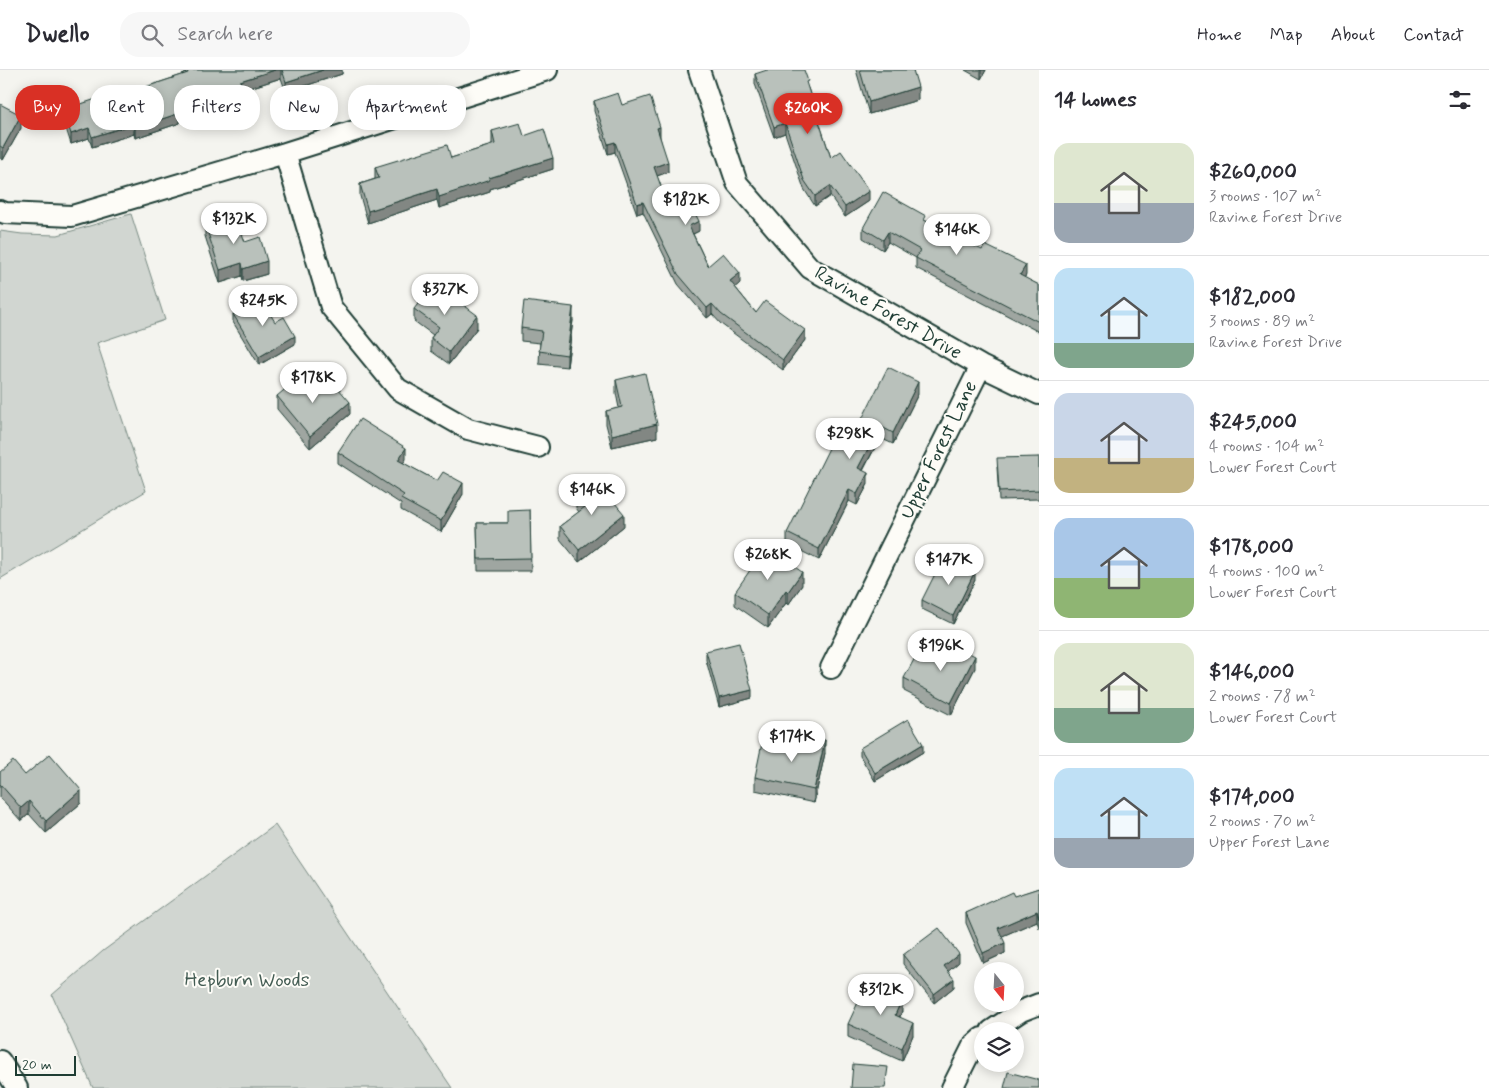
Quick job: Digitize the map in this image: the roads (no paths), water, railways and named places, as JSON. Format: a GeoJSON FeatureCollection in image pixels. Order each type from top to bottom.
{"type":"FeatureCollection","features":[{"type":"Feature","properties":{"kind":"street"},"geometry":{"type":"LineString","coordinates":[[0,211],[5,213],[72,216],[285,153],[548,70]]}},
{"type":"Feature","properties":{"kind":"street","name":"Ravine Forest Drive"},"geometry":{"type":"LineString","coordinates":[[699,70],[737,183],[810,268],[981,366],[1039,394]]}},
{"type":"Feature","properties":{"kind":"street"},"geometry":{"type":"LineString","coordinates":[[285,153],[331,307],[398,389],[468,429],[538,447]]}},
{"type":"Feature","properties":{"kind":"street","name":"Upper Forest Lane"},"geometry":{"type":"LineString","coordinates":[[831,668],[981,366]]}},
{"type":"Feature","properties":{"kind":"street"},"geometry":{"type":"LineString","coordinates":[[1004,1022],[1021,1011],[1039,1004]]}},
{"type":"Feature","properties":{"kind":"street"},"geometry":{"type":"LineString","coordinates":[[952,1088],[974,1045]]}},
{"type":"Feature","properties":{"kind":"street"},"geometry":{"type":"LineString","coordinates":[[0,1061],[17,1088]]}},
{"type":"Feature","properties":{"kind":"park label","name":"Hepburn Woods"},"geometry":{"type":"Point","coordinates":[247,980]}}]}
